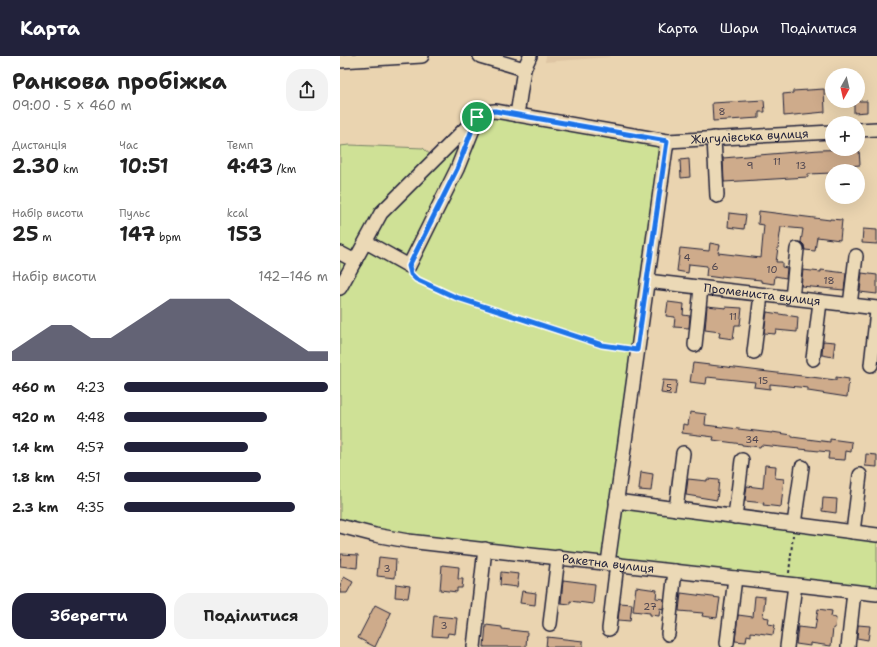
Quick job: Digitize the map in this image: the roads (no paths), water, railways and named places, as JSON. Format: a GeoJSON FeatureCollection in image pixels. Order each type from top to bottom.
{"type":"FeatureCollection","features":[{"type":"Feature","properties":{"kind":"street"},"geometry":{"type":"LineString","coordinates":[[340,61],[422,56]]}},
{"type":"Feature","properties":{"kind":"street"},"geometry":{"type":"LineString","coordinates":[[480,56],[524,69]]}},
{"type":"Feature","properties":{"kind":"street"},"geometry":{"type":"LineString","coordinates":[[517,115],[524,69],[530,56]]}},
{"type":"Feature","properties":{"kind":"street","name":"Жигулівська вулиця"},"geometry":{"type":"LineString","coordinates":[[477,117],[486,112],[495,111],[667,141],[825,132]]}},
{"type":"Feature","properties":{"kind":"street"},"geometry":{"type":"LineString","coordinates":[[340,288],[382,213],[477,117]]}},
{"type":"Feature","properties":{"kind":"street"},"geometry":{"type":"LineString","coordinates":[[366,242],[409,266],[457,169],[477,117]]}},
{"type":"Feature","properties":{"kind":"street"},"geometry":{"type":"LineString","coordinates":[[865,130],[877,129]]}},
{"type":"Feature","properties":{"kind":"street"},"geometry":{"type":"LineString","coordinates":[[714,138],[717,196]]}},
{"type":"Feature","properties":{"kind":"street"},"geometry":{"type":"LineString","coordinates":[[610,629],[616,501],[667,141]]}},
{"type":"Feature","properties":{"kind":"street"},"geometry":{"type":"LineString","coordinates":[[792,298],[797,249]]}},
{"type":"Feature","properties":{"kind":"street"},"geometry":{"type":"LineString","coordinates":[[340,253],[355,261]]}},
{"type":"Feature","properties":{"kind":"street"},"geometry":{"type":"LineString","coordinates":[[850,305],[856,256]]}},
{"type":"Feature","properties":{"kind":"street","name":"Промениста вулиця"},"geometry":{"type":"LineString","coordinates":[[647,282],[877,309]]}},
{"type":"Feature","properties":{"kind":"street"},"geometry":{"type":"LineString","coordinates":[[695,345],[701,288]]}},
{"type":"Feature","properties":{"kind":"street"},"geometry":{"type":"LineString","coordinates":[[754,352],[761,295]]}},
{"type":"Feature","properties":{"kind":"street"},"geometry":{"type":"LineString","coordinates":[[813,359],[820,302]]}},
{"type":"Feature","properties":{"kind":"street"},"geometry":{"type":"LineString","coordinates":[[871,365],[877,309]]}},
{"type":"Feature","properties":{"kind":"street"},"geometry":{"type":"LineString","coordinates":[[676,509],[683,453]]}},
{"type":"Feature","properties":{"kind":"street"},"geometry":{"type":"LineString","coordinates":[[735,517],[742,460]]}},
{"type":"Feature","properties":{"kind":"street"},"geometry":{"type":"LineString","coordinates":[[794,524],[802,467]]}},
{"type":"Feature","properties":{"kind":"street"},"geometry":{"type":"LineString","coordinates":[[853,532],[860,475]]}},
{"type":"Feature","properties":{"kind":"street"},"geometry":{"type":"LineString","coordinates":[[616,501],[877,535]]}},
{"type":"Feature","properties":{"kind":"street","name":"Ракетна вулиця"},"geometry":{"type":"LineString","coordinates":[[340,526],[375,535],[408,540],[877,594]]}},
{"type":"Feature","properties":{"kind":"street"},"geometry":{"type":"LineString","coordinates":[[474,647],[485,549]]}},
{"type":"Feature","properties":{"kind":"street"},"geometry":{"type":"LineString","coordinates":[[550,624],[558,557]]}},
{"type":"Feature","properties":{"kind":"street"},"geometry":{"type":"LineString","coordinates":[[668,634],[676,571]]}},
{"type":"Feature","properties":{"kind":"street"},"geometry":{"type":"LineString","coordinates":[[727,642],[735,578]]}},
{"type":"Feature","properties":{"kind":"street"},"geometry":{"type":"LineString","coordinates":[[788,647],[791,584]]}},
{"type":"Feature","properties":{"kind":"street"},"geometry":{"type":"LineString","coordinates":[[848,647],[854,592]]}}]}
